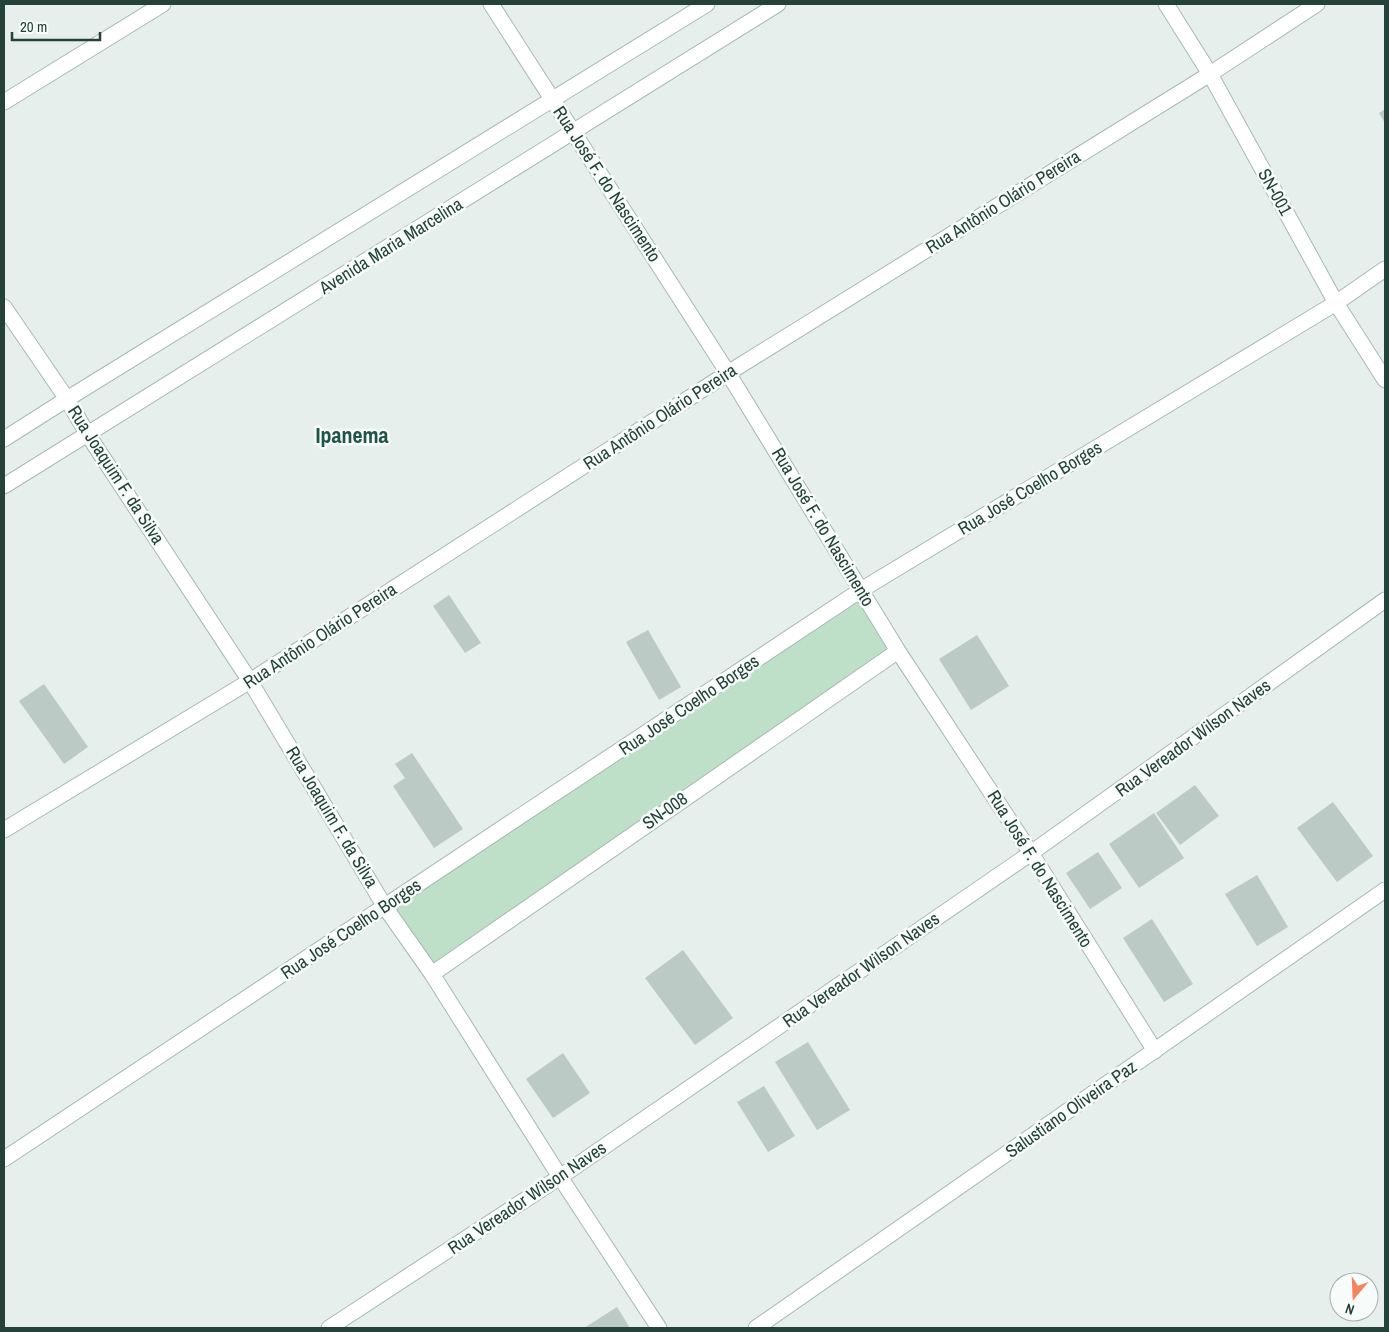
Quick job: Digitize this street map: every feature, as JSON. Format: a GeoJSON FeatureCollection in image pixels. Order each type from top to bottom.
{"type":"FeatureCollection","features":[{"type":"Feature","properties":{"kind":"street"},"geometry":{"type":"LineString","coordinates":[[4,102],[163,4]]}},
{"type":"Feature","properties":{"kind":"street","name":"Rua José F. do Nascimento"},"geometry":{"type":"LineString","coordinates":[[491,4],[728,373],[898,650],[1032,853],[1155,1051]]}},
{"type":"Feature","properties":{"kind":"street"},"geometry":{"type":"LineString","coordinates":[[4,440],[67,399],[707,4]]}},
{"type":"Feature","properties":{"kind":"street","name":"Avenida Maria Marcelina"},"geometry":{"type":"LineString","coordinates":[[4,486],[778,4]]}},
{"type":"Feature","properties":{"kind":"street","name":"SN-001"},"geometry":{"type":"LineString","coordinates":[[1166,4],[1210,74],[1336,303],[1385,380]]}},
{"type":"Feature","properties":{"kind":"street","name":"Rua Antônio Olário Pereira"},"geometry":{"type":"LineString","coordinates":[[4,830],[250,681],[728,373],[1210,74],[1317,4]]}},
{"type":"Feature","properties":{"kind":"street","name":"Rua José Coelho Borges"},"geometry":{"type":"LineString","coordinates":[[4,1159],[861,590],[1336,303],[1385,269]]}},
{"type":"Feature","properties":{"kind":"street","name":"Rua Joaquim F. da Silva"},"geometry":{"type":"LineString","coordinates":[[4,306],[67,399],[88,435],[250,681],[385,907],[432,974],[560,1177],[659,1328]]}},
{"type":"Feature","properties":{"kind":"street","name":"Rua Vereador Wilson Naves"},"geometry":{"type":"LineString","coordinates":[[329,1328],[560,1177],[1032,853],[1385,600]]}},
{"type":"Feature","properties":{"kind":"street","name":"SN-008"},"geometry":{"type":"LineString","coordinates":[[432,974],[898,650]]}},
{"type":"Feature","properties":{"kind":"street","name":"Salustiano Oliveira Paz"},"geometry":{"type":"LineString","coordinates":[[756,1328],[1385,890]]}},
{"type":"Feature","properties":{"kind":"green space"},"geometry":{"type":"Polygon","coordinates":[[[861,590],[898,651],[432,974],[385,907],[861,590]]]}},
{"type":"Feature","properties":{"kind":"building"},"geometry":{"type":"Polygon","coordinates":[[[1385,109],[1385,123],[1379,113],[1385,109]]]}},
{"type":"Feature","properties":{"kind":"building"},"geometry":{"type":"Polygon","coordinates":[[[449,595],[481,643],[465,653],[433,606],[449,595]]]}},
{"type":"Feature","properties":{"kind":"building"},"geometry":{"type":"Polygon","coordinates":[[[648,630],[681,687],[659,700],[626,642],[648,630]]]}},
{"type":"Feature","properties":{"kind":"building"},"geometry":{"type":"Polygon","coordinates":[[[977,635],[1009,686],[971,710],[939,659],[977,635]]]}},
{"type":"Feature","properties":{"kind":"building"},"geometry":{"type":"Polygon","coordinates":[[[44,684],[88,747],[64,764],[19,701],[44,684]]]}},
{"type":"Feature","properties":{"kind":"building"},"geometry":{"type":"Polygon","coordinates":[[[412,753],[463,829],[434,848],[393,786],[405,778],[395,764],[412,753]]]}},
{"type":"Feature","properties":{"kind":"building"},"geometry":{"type":"Polygon","coordinates":[[[1195,785],[1219,816],[1180,845],[1156,813],[1195,785]]]}},
{"type":"Feature","properties":{"kind":"building"},"geometry":{"type":"Polygon","coordinates":[[[1333,802],[1373,856],[1337,882],[1297,828],[1333,802]]]}},
{"type":"Feature","properties":{"kind":"building"},"geometry":{"type":"Polygon","coordinates":[[[1154,813],[1184,858],[1139,888],[1109,844],[1154,813]]]}},
{"type":"Feature","properties":{"kind":"building"},"geometry":{"type":"Polygon","coordinates":[[[1098,852],[1122,888],[1090,909],[1066,873],[1098,852]]]}},
{"type":"Feature","properties":{"kind":"building"},"geometry":{"type":"Polygon","coordinates":[[[1257,875],[1288,927],[1257,946],[1225,894],[1257,875]]]}},
{"type":"Feature","properties":{"kind":"building"},"geometry":{"type":"Polygon","coordinates":[[[1152,919],[1193,984],[1164,1002],[1123,938],[1152,919]]]}},
{"type":"Feature","properties":{"kind":"building"},"geometry":{"type":"Polygon","coordinates":[[[683,950],[733,1018],[695,1045],[645,978],[683,950]]]}},
{"type":"Feature","properties":{"kind":"building"},"geometry":{"type":"Polygon","coordinates":[[[808,1042],[850,1110],[817,1130],[775,1062],[808,1042]]]}},
{"type":"Feature","properties":{"kind":"building"},"geometry":{"type":"Polygon","coordinates":[[[563,1053],[590,1093],[553,1118],[526,1079],[563,1053]]]}},
{"type":"Feature","properties":{"kind":"building"},"geometry":{"type":"Polygon","coordinates":[[[764,1086],[795,1136],[768,1152],[737,1102],[764,1086]]]}},
{"type":"Feature","properties":{"kind":"building"},"geometry":{"type":"Polygon","coordinates":[[[617,1307],[630,1328],[584,1328],[617,1307]]]}},
{"type":"Feature","properties":{"kind":"district","name":"Ipanema"},"geometry":{"type":"Point","coordinates":[352,435]}}]}
